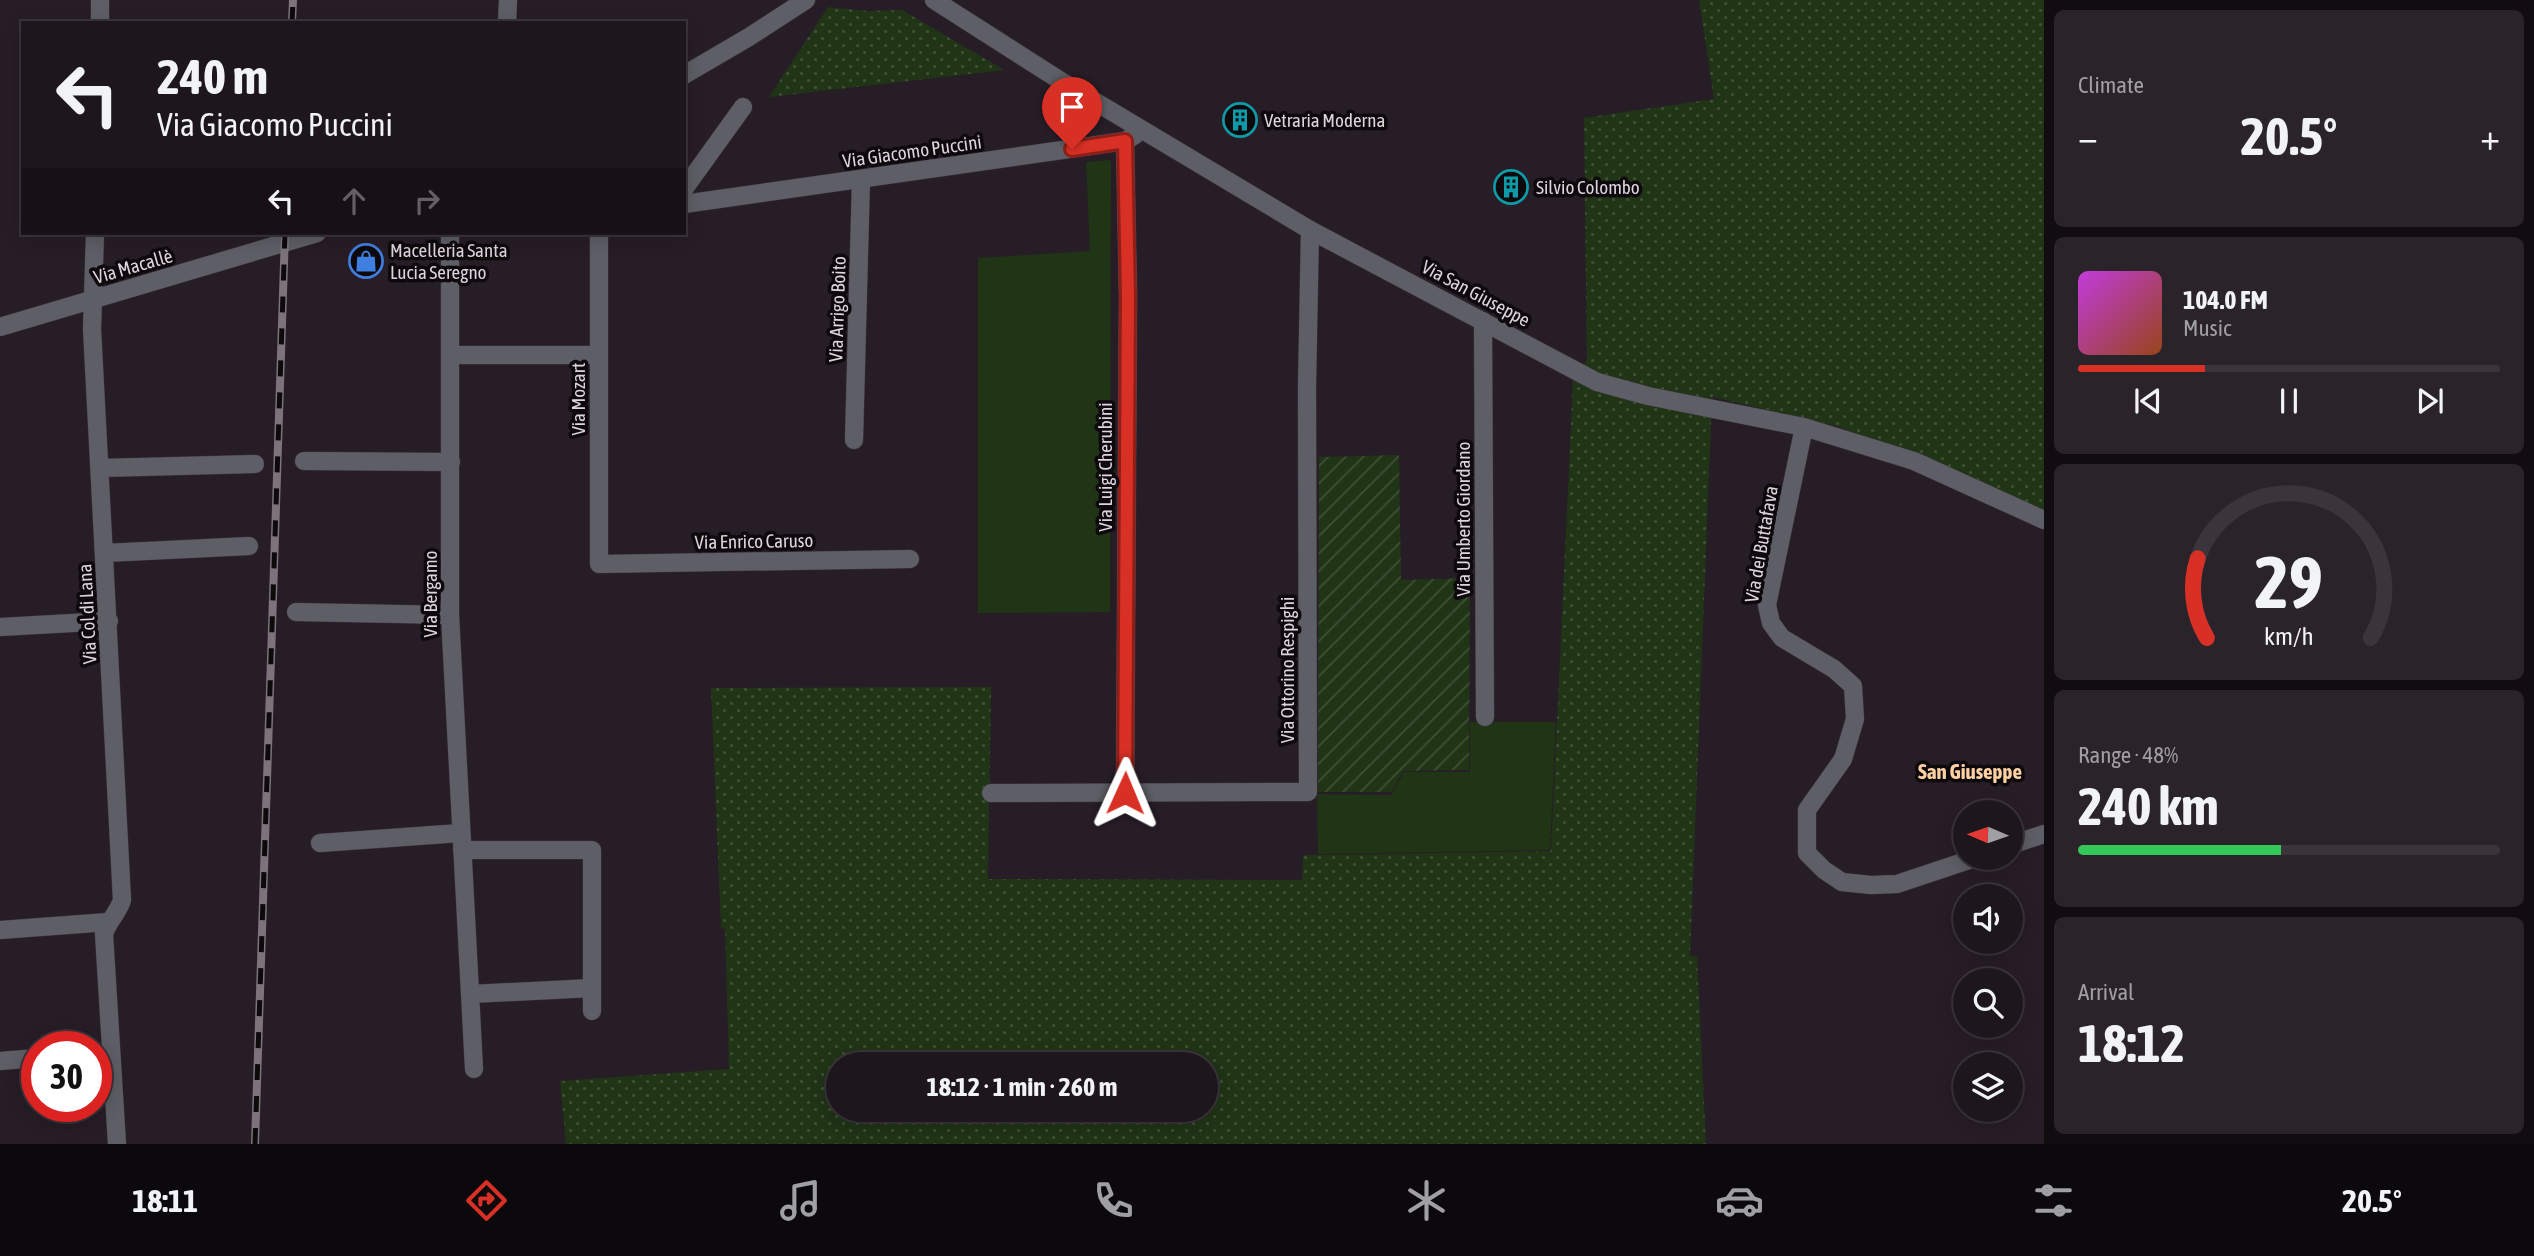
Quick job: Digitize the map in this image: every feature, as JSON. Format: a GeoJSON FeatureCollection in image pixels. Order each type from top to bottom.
{"type":"FeatureCollection","features":[{"type":"Feature","properties":{"kind":"street"},"geometry":{"type":"LineString","coordinates":[[100,0],[100,21]]}},
{"type":"Feature","properties":{"kind":"street"},"geometry":{"type":"LineString","coordinates":[[507,21],[508,0]]}},
{"type":"Feature","properties":{"kind":"street"},"geometry":{"type":"LineString","coordinates":[[686,74],[806,0]]}},
{"type":"Feature","properties":{"kind":"street","name":"Via San Giuseppe"},"geometry":{"type":"LineString","coordinates":[[934,0],[1064,83],[1310,230],[1597,382],[1648,397],[1804,427],[1914,461],[2044,520]]}},
{"type":"Feature","properties":{"kind":"street"},"geometry":{"type":"LineString","coordinates":[[686,186],[743,107]]}},
{"type":"Feature","properties":{"kind":"street","name":"Via Giacomo Puccini"},"geometry":{"type":"LineString","coordinates":[[686,204],[1125,141],[1143,130]]}},
{"type":"Feature","properties":{"kind":"street","name":"Via Luigi Cherubini"},"geometry":{"type":"LineString","coordinates":[[1125,141],[1128,296],[1125,793]]}},
{"type":"Feature","properties":{"kind":"street","name":"Via Arrigo Boito"},"geometry":{"type":"LineString","coordinates":[[854,440],[861,180]]}},
{"type":"Feature","properties":{"kind":"street","name":"Via Ottorino Respighi"},"geometry":{"type":"LineString","coordinates":[[991,793],[1308,792],[1307,387],[1310,230]]}},
{"type":"Feature","properties":{"kind":"street","name":"Via Col di Lana"},"geometry":{"type":"LineString","coordinates":[[95,235],[93,299],[122,900],[104,934],[104,1031]]}},
{"type":"Feature","properties":{"kind":"street","name":"Via Macallè"},"geometry":{"type":"LineString","coordinates":[[0,327],[310,235]]}},
{"type":"Feature","properties":{"kind":"street","name":"Via Bergamo"},"geometry":{"type":"LineString","coordinates":[[450,235],[450,615],[474,1069]]}},
{"type":"Feature","properties":{"kind":"street","name":"Via Mozart"},"geometry":{"type":"LineString","coordinates":[[599,235],[599,564]]}},
{"type":"Feature","properties":{"kind":"street","name":"Via Umberto Giordano"},"geometry":{"type":"LineString","coordinates":[[1483,321],[1485,717]]}},
{"type":"Feature","properties":{"kind":"street"},"geometry":{"type":"LineString","coordinates":[[451,355],[599,355]]}},
{"type":"Feature","properties":{"kind":"street","name":"Via dei Buttafava"},"geometry":{"type":"LineString","coordinates":[[1804,427],[1767,605],[1771,623],[1782,638],[1834,669],[1853,686],[1855,719],[1843,759],[1807,810],[1807,853],[1824,870],[1842,882],[1871,885],[1897,884],[1953,865]]}},
{"type":"Feature","properties":{"kind":"street"},"geometry":{"type":"LineString","coordinates":[[304,461],[451,462]]}},
{"type":"Feature","properties":{"kind":"street"},"geometry":{"type":"LineString","coordinates":[[100,468],[255,464]]}},
{"type":"Feature","properties":{"kind":"street"},"geometry":{"type":"LineString","coordinates":[[104,553],[249,547]]}},
{"type":"Feature","properties":{"kind":"street","name":"Via Enrico Caruso"},"geometry":{"type":"LineString","coordinates":[[599,564],[910,559]]}},
{"type":"Feature","properties":{"kind":"street"},"geometry":{"type":"LineString","coordinates":[[296,612],[450,615]]}},
{"type":"Feature","properties":{"kind":"street"},"geometry":{"type":"LineString","coordinates":[[0,627],[109,621]]}},
{"type":"Feature","properties":{"kind":"street"},"geometry":{"type":"LineString","coordinates":[[2023,841],[2044,834]]}},
{"type":"Feature","properties":{"kind":"street"},"geometry":{"type":"LineString","coordinates":[[320,843],[461,842],[592,850],[592,1011]]}},
{"type":"Feature","properties":{"kind":"street"},"geometry":{"type":"LineString","coordinates":[[0,930],[108,922]]}},
{"type":"Feature","properties":{"kind":"street"},"geometry":{"type":"LineString","coordinates":[[471,994],[592,988]]}},
{"type":"Feature","properties":{"kind":"street"},"geometry":{"type":"LineString","coordinates":[[0,1061],[21,1059]]}},
{"type":"Feature","properties":{"kind":"street","name":"Via Col di Lana"},"geometry":{"type":"LineString","coordinates":[[112,1109],[117,1144]]}},
{"type":"Feature","properties":{"kind":"green space"},"geometry":{"type":"Polygon","coordinates":[[[1699,0],[2044,0],[2044,516],[1911,455],[1837,426],[1712,397],[1690,956],[1697,957],[1706,1144],[566,1144],[560,1081],[729,1069],[725,929],[721,928],[711,688],[991,687],[988,879],[1302,880],[1303,855],[1551,851],[1573,381],[1587,360],[1584,118],[1714,99],[1699,0]]]}},
{"type":"Feature","properties":{"kind":"green space"},"geometry":{"type":"Polygon","coordinates":[[[828,7],[867,11],[902,10],[1004,70],[769,97],[828,7]]]}},
{"type":"Feature","properties":{"kind":"green space"},"geometry":{"type":"Polygon","coordinates":[[[1111,160],[1110,612],[978,613],[978,258],[1090,251],[1086,162],[1111,160]]]}},
{"type":"Feature","properties":{"kind":"green space"},"geometry":{"type":"Polygon","coordinates":[[[1399,455],[1401,580],[1470,578],[1469,770],[1403,771],[1392,792],[1318,792],[1319,457],[1399,455]]]}},
{"type":"Feature","properties":{"kind":"green space"},"geometry":{"type":"Polygon","coordinates":[[[1470,722],[1556,722],[1550,850],[1318,854],[1317,794],[1391,795],[1404,772],[1470,772],[1470,722]]]}},
{"type":"Feature","properties":{"kind":"railway"},"geometry":{"type":"LineString","coordinates":[[292,21],[293,0]]}},
{"type":"Feature","properties":{"kind":"railway"},"geometry":{"type":"LineString","coordinates":[[255,1144],[285,235]]}},
{"type":"Feature","properties":{"kind":"place","name":"Vetraria Moderna"},"geometry":{"type":"Point","coordinates":[1240,120]}},
{"type":"Feature","properties":{"kind":"place","name":"Silvio Colombo"},"geometry":{"type":"Point","coordinates":[1511,187]}},
{"type":"Feature","properties":{"kind":"place","name":"Macelleria Santa Lucia Seregno"},"geometry":{"type":"Point","coordinates":[366,261]}},
{"type":"Feature","properties":{"kind":"district","name":"San Giuseppe"},"geometry":{"type":"Point","coordinates":[1970,771]}},
{"type":"Feature","properties":{"kind":"route"},"geometry":{"type":"LineString","coordinates":[[1072,149],[1125,141],[1128,296],[1125,793]]}}]}
